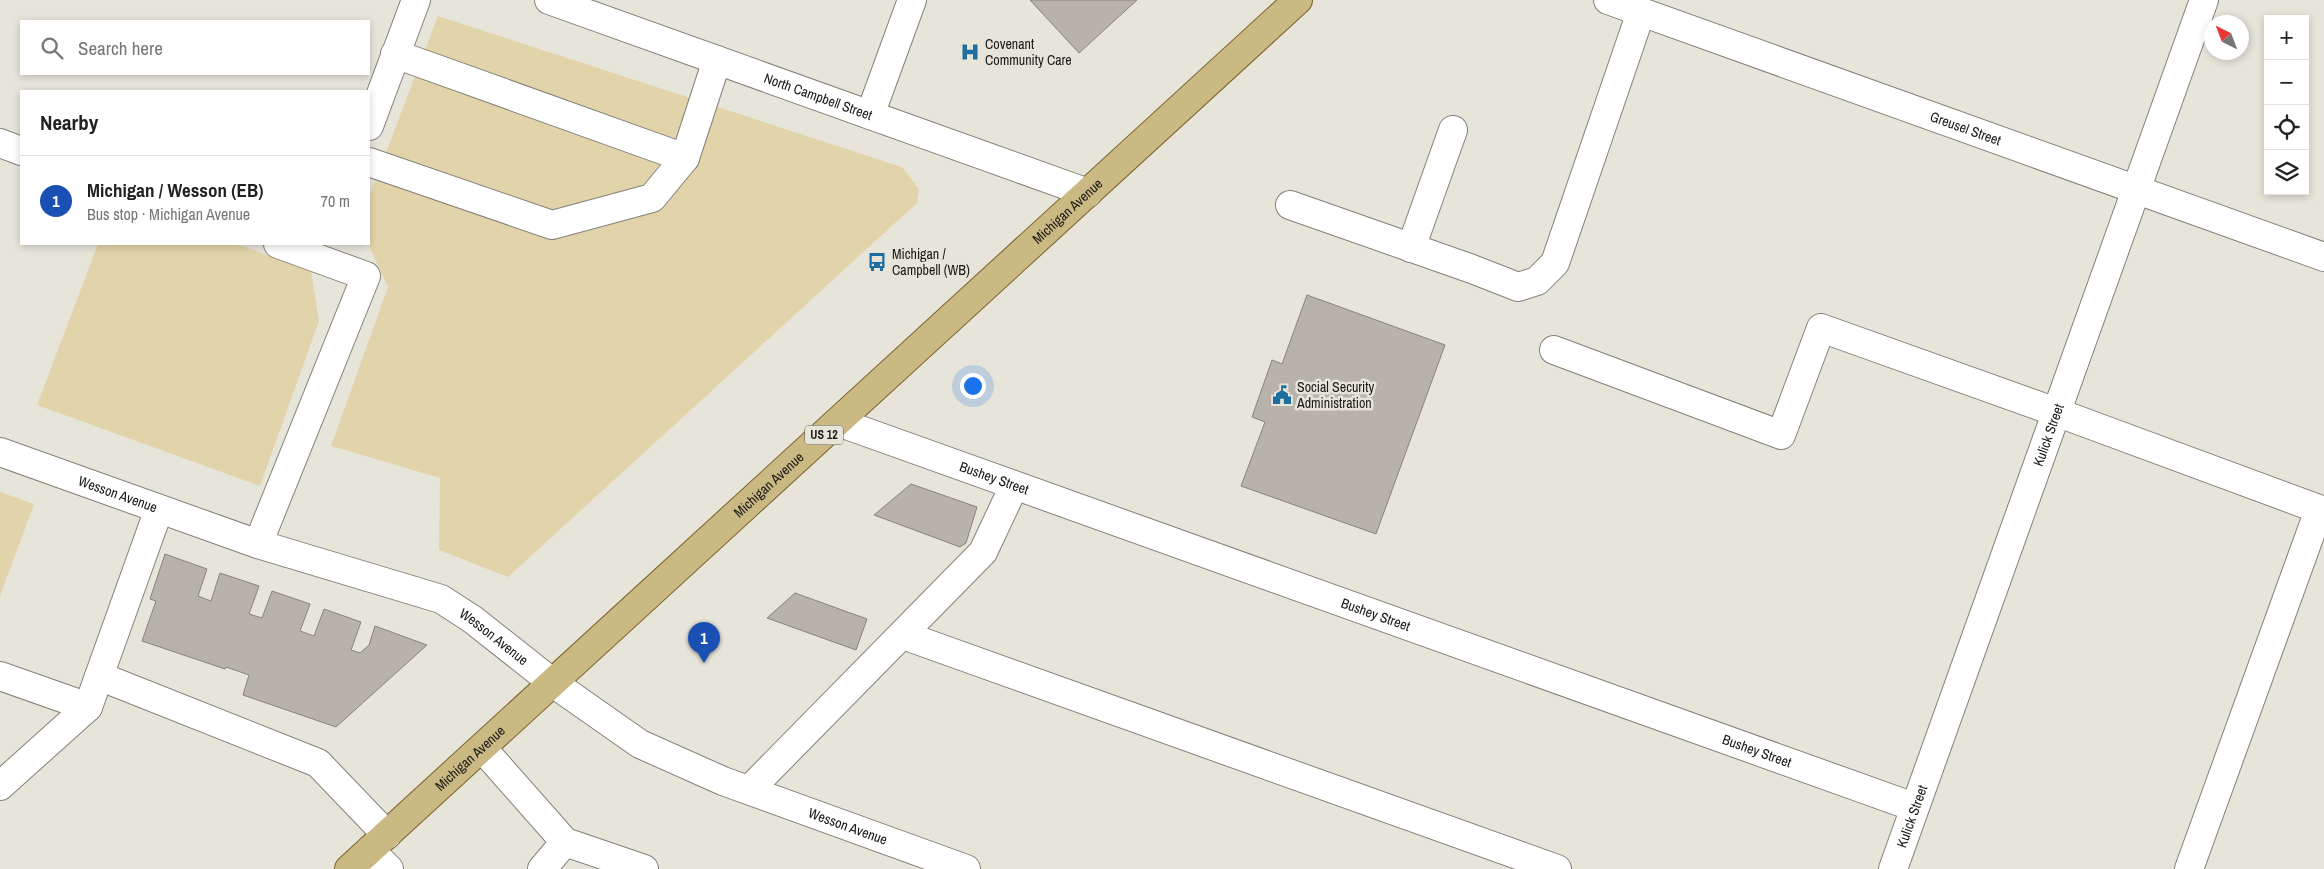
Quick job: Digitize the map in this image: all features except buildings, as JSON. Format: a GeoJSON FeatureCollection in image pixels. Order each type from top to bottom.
{"type":"FeatureCollection","features":[{"type":"Feature","properties":{"kind":"main road","name":"Michigan Avenue"},"geometry":{"type":"LineString","coordinates":[[349,869],[1298,0]]}},
{"type":"Feature","properties":{"kind":"street"},"geometry":{"type":"LineString","coordinates":[[370,123],[416,0]]}},
{"type":"Feature","properties":{"kind":"street","name":"North Campbell Street"},"geometry":{"type":"LineString","coordinates":[[549,0],[1088,193]]}},
{"type":"Feature","properties":{"kind":"street"},"geometry":{"type":"LineString","coordinates":[[870,115],[912,0]]}},
{"type":"Feature","properties":{"kind":"street","name":"Kulick Street"},"geometry":{"type":"LineString","coordinates":[[1892,869],[2204,0]]}},
{"type":"Feature","properties":{"kind":"street"},"geometry":{"type":"LineString","coordinates":[[1290,205],[1518,287],[1537,281],[1555,263],[1626,5]]}},
{"type":"Feature","properties":{"kind":"street","name":"Greusel Street"},"geometry":{"type":"LineString","coordinates":[[1626,5],[2324,258]]}},
{"type":"Feature","properties":{"kind":"street"},"geometry":{"type":"LineString","coordinates":[[395,54],[685,158]]}},
{"type":"Feature","properties":{"kind":"street"},"geometry":{"type":"LineString","coordinates":[[370,162],[552,225],[652,198],[685,158],[717,60]]}},
{"type":"Feature","properties":{"kind":"street"},"geometry":{"type":"LineString","coordinates":[[1410,248],[1453,130]]}},
{"type":"Feature","properties":{"kind":"street"},"geometry":{"type":"LineString","coordinates":[[0,143],[20,151]]}},
{"type":"Feature","properties":{"kind":"street"},"geometry":{"type":"LineString","coordinates":[[258,544],[366,276],[321,251],[284,245]]}},
{"type":"Feature","properties":{"kind":"street"},"geometry":{"type":"LineString","coordinates":[[1554,350],[1781,435],[1821,328],[2056,412],[2322,511],[2189,869]]}},
{"type":"Feature","properties":{"kind":"street","name":"Bushey Street"},"geometry":{"type":"LineString","coordinates":[[838,422],[1914,807]]}},
{"type":"Feature","properties":{"kind":"street","name":"Wesson Avenue"},"geometry":{"type":"LineString","coordinates":[[0,452],[258,544],[441,599],[472,619],[553,683],[640,744],[723,781],[928,863],[966,869]]}},
{"type":"Feature","properties":{"kind":"street"},"geometry":{"type":"LineString","coordinates":[[749,790],[983,552],[1014,486]]}},
{"type":"Feature","properties":{"kind":"street"},"geometry":{"type":"LineString","coordinates":[[0,786],[88,707],[159,509]]}},
{"type":"Feature","properties":{"kind":"street"},"geometry":{"type":"LineString","coordinates":[[903,635],[1557,869]]}},
{"type":"Feature","properties":{"kind":"street"},"geometry":{"type":"LineString","coordinates":[[0,676],[88,707]]}},
{"type":"Feature","properties":{"kind":"street"},"geometry":{"type":"LineString","coordinates":[[99,676],[318,763],[378,843],[389,869]]}},
{"type":"Feature","properties":{"kind":"street"},"geometry":{"type":"LineString","coordinates":[[482,748],[565,842],[644,869]]}},
{"type":"Feature","properties":{"kind":"street"},"geometry":{"type":"LineString","coordinates":[[542,869],[565,842]]}},
{"type":"Feature","properties":{"kind":"shaded area"},"geometry":{"type":"Polygon","coordinates":[[[438,16],[902,167],[919,189],[917,203],[508,577],[439,550],[440,478],[331,446],[388,287],[368,245],[370,245],[370,194],[438,16]]]}},
{"type":"Feature","properties":{"kind":"shaded area"},"geometry":{"type":"Polygon","coordinates":[[[98,245],[240,245],[311,271],[319,321],[260,486],[37,405],[98,245]]]}},
{"type":"Feature","properties":{"kind":"shaded area"},"geometry":{"type":"Polygon","coordinates":[[[0,492],[34,504],[0,596],[0,492]]]}},
{"type":"Feature","properties":{"kind":"place","name":"Covenant Community Care"},"geometry":{"type":"Point","coordinates":[970,52]}},
{"type":"Feature","properties":{"kind":"place","name":"Michigan / Campbell (WB)"},"geometry":{"type":"Point","coordinates":[877,262]}},
{"type":"Feature","properties":{"kind":"place","name":"Social Security Administration"},"geometry":{"type":"Point","coordinates":[1282,395]}},
{"type":"Feature","properties":{"kind":"place","name":"Michigan / Wesson (EB)"},"geometry":{"type":"Point","coordinates":[704,663]}}]}
